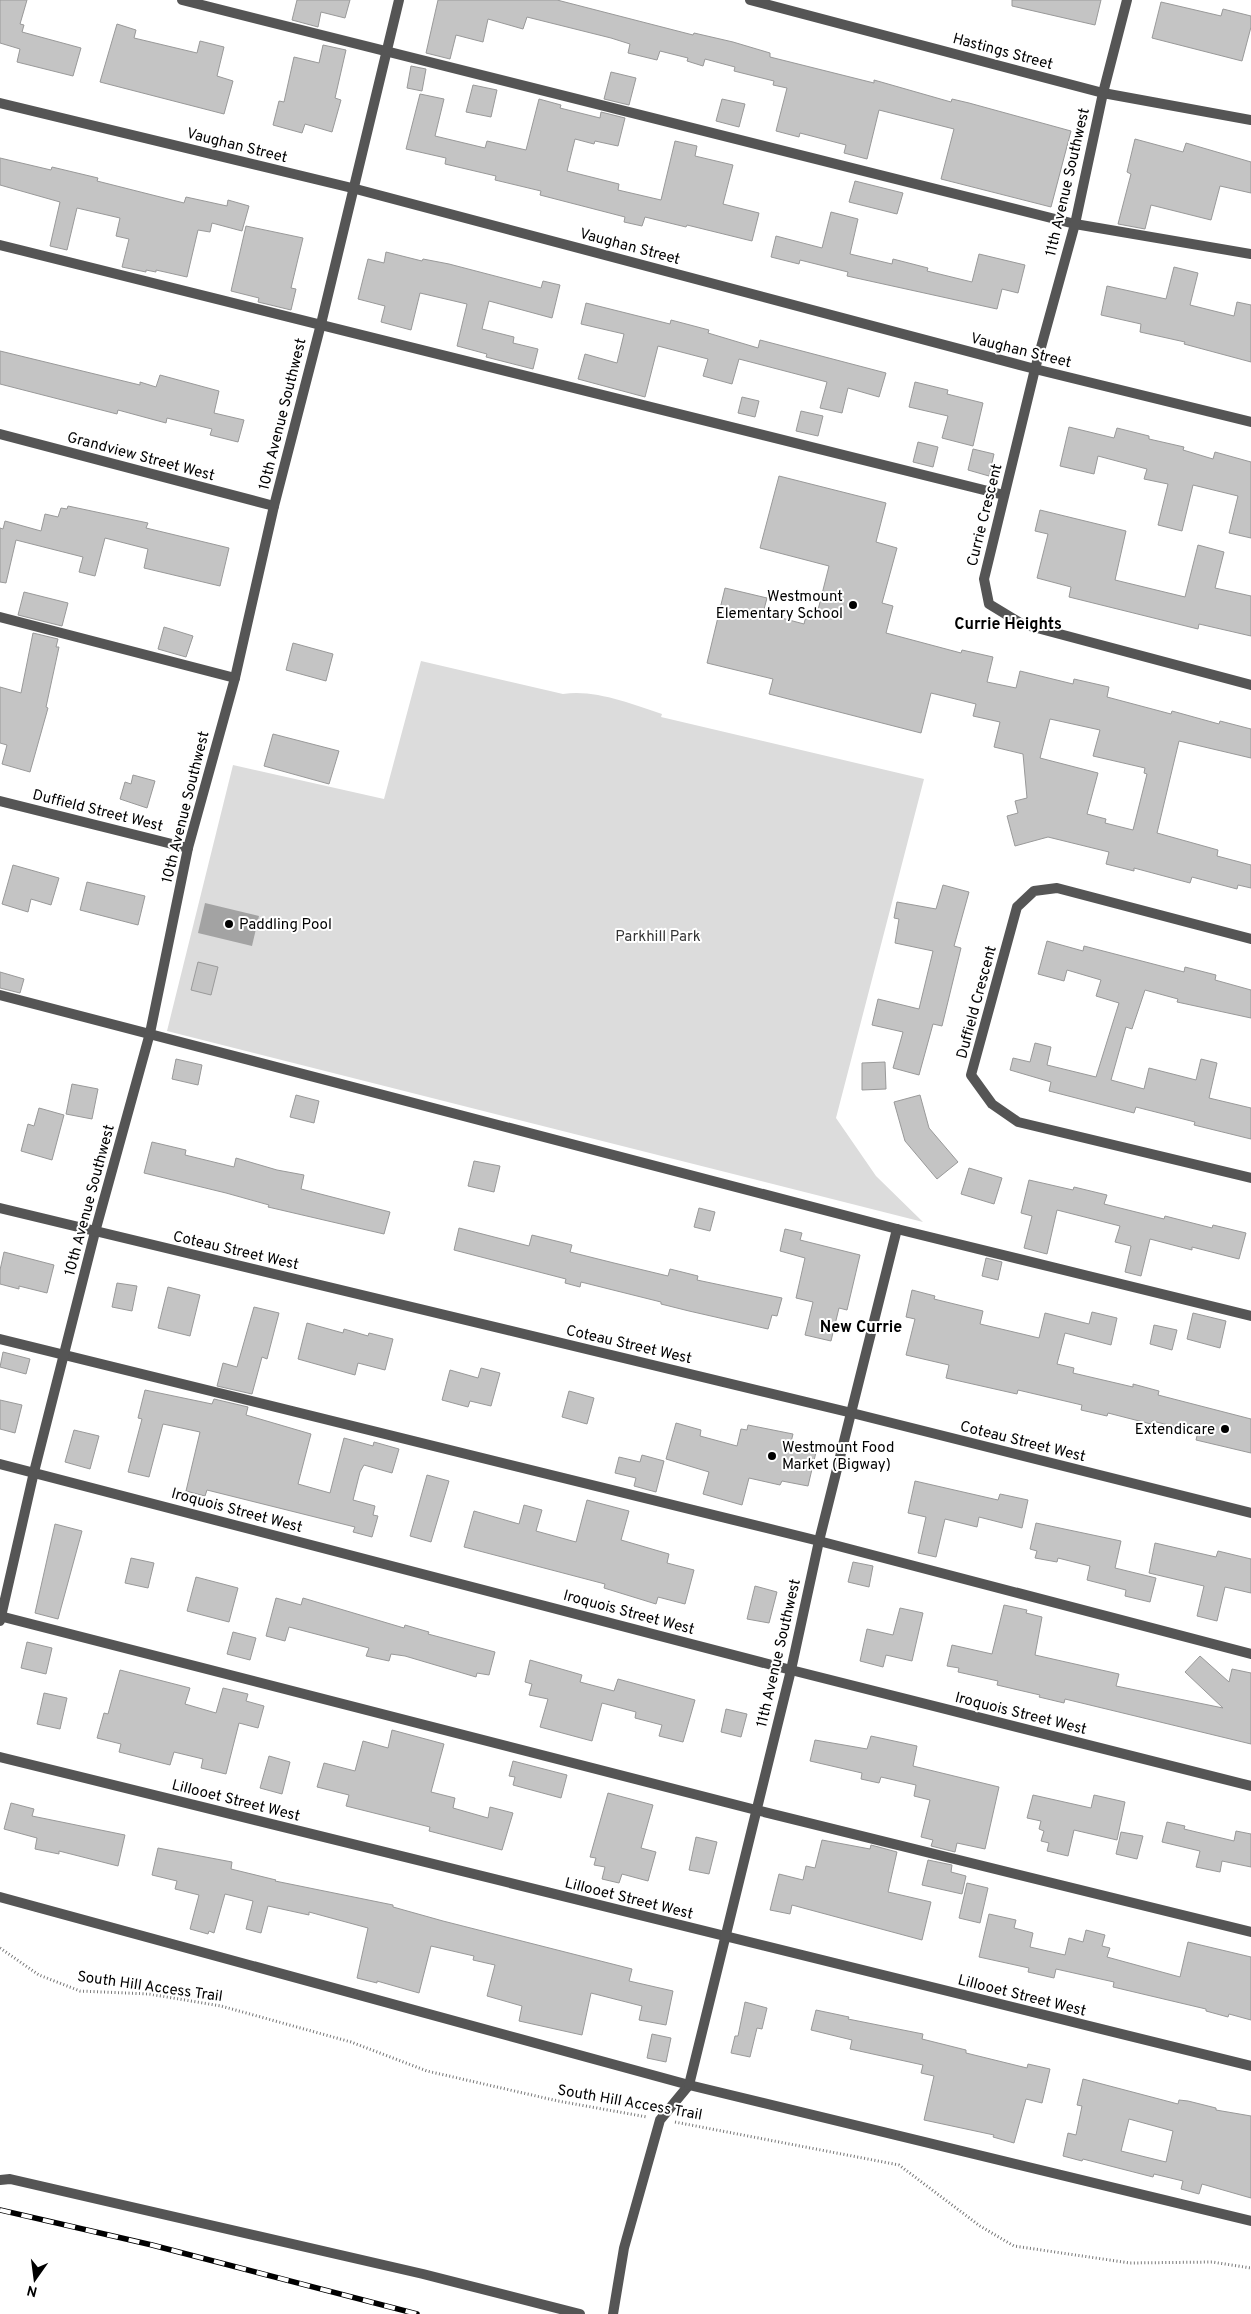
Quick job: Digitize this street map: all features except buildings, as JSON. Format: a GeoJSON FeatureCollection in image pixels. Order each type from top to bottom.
{"type":"FeatureCollection","features":[{"type":"Feature","properties":{"kind":"street"},"geometry":{"type":"LineString","coordinates":[[182,0],[1075,224],[1251,254]]}},
{"type":"Feature","properties":{"kind":"street","name":"10th Avenue Southwest"},"geometry":{"type":"LineString","coordinates":[[0,1618],[34,1472],[95,1232],[150,1033],[188,848],[235,678],[274,506],[321,324],[352,188],[399,0]]}},
{"type":"Feature","properties":{"kind":"street","name":"Hastings Street"},"geometry":{"type":"LineString","coordinates":[[750,0],[1103,93],[1251,120]]}},
{"type":"Feature","properties":{"kind":"street","name":"11th Avenue Southwest"},"geometry":{"type":"LineString","coordinates":[[1035,369],[1075,224],[1103,93],[1126,0]]}},
{"type":"Feature","properties":{"kind":"street","name":"Vaughan Street"},"geometry":{"type":"LineString","coordinates":[[0,103],[352,188],[1035,369],[1251,422]]}},
{"type":"Feature","properties":{"kind":"street"},"geometry":{"type":"LineString","coordinates":[[0,245],[1004,495]]}},
{"type":"Feature","properties":{"kind":"street","name":"Currie Crescent"},"geometry":{"type":"LineString","coordinates":[[1035,369],[984,579],[989,604],[1022,624],[1251,685]]}},
{"type":"Feature","properties":{"kind":"street","name":"Grandview Street West"},"geometry":{"type":"LineString","coordinates":[[0,434],[274,506]]}},
{"type":"Feature","properties":{"kind":"street"},"geometry":{"type":"LineString","coordinates":[[0,617],[235,678]]}},
{"type":"Feature","properties":{"kind":"street","name":"Duffield Street West"},"geometry":{"type":"LineString","coordinates":[[0,800],[188,848]]}},
{"type":"Feature","properties":{"kind":"street","name":"Duffield Crescent"},"geometry":{"type":"LineString","coordinates":[[1251,939],[1057,888],[1034,891],[1017,907],[971,1075],[992,1104],[1018,1122],[1251,1178]]}},
{"type":"Feature","properties":{"kind":"street"},"geometry":{"type":"LineString","coordinates":[[0,995],[897,1229],[1251,1316]]}},
{"type":"Feature","properties":{"kind":"street","name":"Coteau Street West"},"geometry":{"type":"LineString","coordinates":[[0,1208],[852,1413],[1251,1513]]}},
{"type":"Feature","properties":{"kind":"street","name":"11th Avenue Southwest"},"geometry":{"type":"LineString","coordinates":[[689,2085],[791,1670],[819,1540],[897,1229]]}},
{"type":"Feature","properties":{"kind":"street"},"geometry":{"type":"LineString","coordinates":[[0,1339],[819,1540],[1251,1654]]}},
{"type":"Feature","properties":{"kind":"street","name":"Iroquois Street West"},"geometry":{"type":"LineString","coordinates":[[0,1464],[791,1670],[1251,1786]]}},
{"type":"Feature","properties":{"kind":"street"},"geometry":{"type":"LineString","coordinates":[[0,1618],[756,1810],[1251,1932]]}},
{"type":"Feature","properties":{"kind":"street","name":"Lillooet Street West"},"geometry":{"type":"LineString","coordinates":[[0,1757],[726,1938],[1251,2066]]}},
{"type":"Feature","properties":{"kind":"street"},"geometry":{"type":"LineString","coordinates":[[0,1897],[689,2085],[1251,2221]]}},
{"type":"Feature","properties":{"kind":"street"},"geometry":{"type":"LineString","coordinates":[[613,2314],[624,2248],[660,2120],[689,2085]]}},
{"type":"Feature","properties":{"kind":"street"},"geometry":{"type":"LineString","coordinates":[[0,2180],[10,2179],[404,2269],[580,2314]]}},
{"type":"Feature","properties":{"kind":"path","name":"South Hill Access Trail"},"geometry":{"type":"LineString","coordinates":[[0,1948],[39,1975],[80,1991],[149,1994],[221,2006],[351,2042],[427,2071],[558,2101],[899,2165],[980,2226],[1014,2246],[1130,2263],[1212,2262],[1251,2268]]}},
{"type":"Feature","properties":{"kind":"green space","name":"Parkhill Park"},"geometry":{"type":"Polygon","coordinates":[[[421,661],[563,694],[588,694],[613,698],[662,714],[661,717],[924,779],[836,1118],[876,1176],[923,1222],[167,1031],[233,765],[384,799],[421,661]]]}},
{"type":"Feature","properties":{"kind":"shaded area","name":"Paddling Pool"},"geometry":{"type":"Polygon","coordinates":[[[205,903],[259,916],[252,946],[198,933],[205,903]]]}},
{"type":"Feature","properties":{"kind":"railway"},"geometry":{"type":"LineString","coordinates":[[0,2210],[152,2245],[417,2314]]}},
{"type":"Feature","properties":{"kind":"place","name":"Westmount Elementary School"},"geometry":{"type":"Point","coordinates":[853,605]}},
{"type":"Feature","properties":{"kind":"place","name":"Paddling Pool"},"geometry":{"type":"Point","coordinates":[229,924]}},
{"type":"Feature","properties":{"kind":"place","name":"Extendicare"},"geometry":{"type":"Point","coordinates":[1225,1429]}},
{"type":"Feature","properties":{"kind":"place","name":"Westmount Food Market (Bigway)"},"geometry":{"type":"Point","coordinates":[772,1456]}},
{"type":"Feature","properties":{"kind":"district","name":"Currie Heights"},"geometry":{"type":"Point","coordinates":[1008,623]}},
{"type":"Feature","properties":{"kind":"district","name":"New Currie"},"geometry":{"type":"Point","coordinates":[861,1326]}}]}
